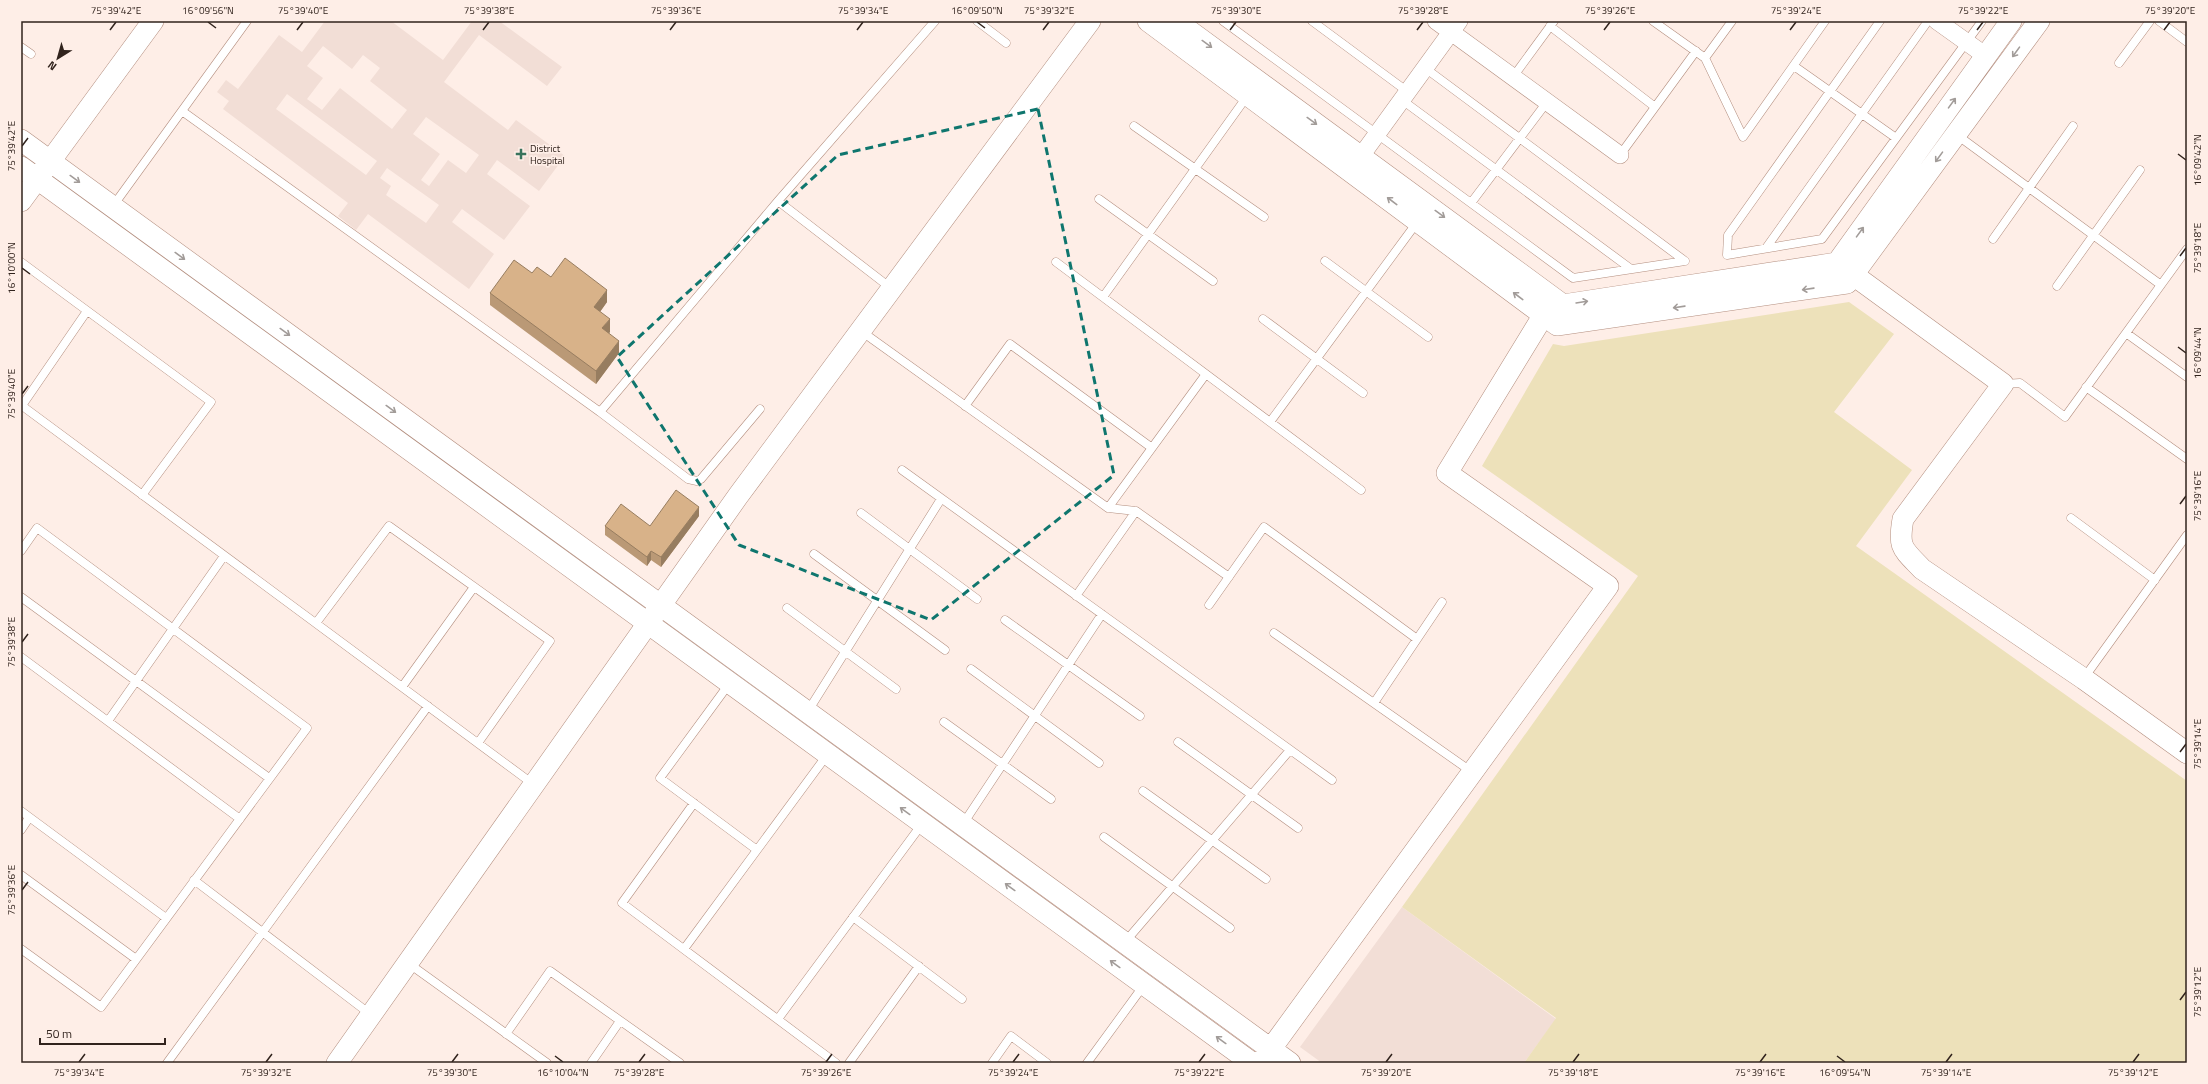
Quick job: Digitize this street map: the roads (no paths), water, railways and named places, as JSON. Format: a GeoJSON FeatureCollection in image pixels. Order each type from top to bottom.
{"type":"FeatureCollection","features":[{"type":"Feature","properties":{"kind":"street"},"geometry":{"type":"LineString","coordinates":[[21,201],[29,173],[50,161],[153,21]]}},
{"type":"Feature","properties":{"kind":"street"},"geometry":{"type":"LineString","coordinates":[[337,1063],[738,496],[1090,21]]}},
{"type":"Feature","properties":{"kind":"street"},"geometry":{"type":"LineString","coordinates":[[1148,21],[1418,220],[1549,306]]}},
{"type":"Feature","properties":{"kind":"street"},"geometry":{"type":"LineString","coordinates":[[1176,21],[1361,156],[1549,306],[1558,325],[1847,283],[1845,269],[1986,56],[2011,21]]}},
{"type":"Feature","properties":{"kind":"street"},"geometry":{"type":"LineString","coordinates":[[1436,21],[1455,27],[1513,77],[1620,156]]}},
{"type":"Feature","properties":{"kind":"street"},"geometry":{"type":"LineString","coordinates":[[1937,21],[1986,56]]}},
{"type":"Feature","properties":{"kind":"street"},"geometry":{"type":"LineString","coordinates":[[1845,269],[1956,134],[2039,21]]}},
{"type":"Feature","properties":{"kind":"street"},"geometry":{"type":"LineString","coordinates":[[1361,156],[1455,27]]}},
{"type":"Feature","properties":{"kind":"street"},"geometry":{"type":"LineString","coordinates":[[21,140],[1124,943],[1266,1056],[1290,1063]]}},
{"type":"Feature","properties":{"kind":"street"},"geometry":{"type":"LineString","coordinates":[[29,173],[1252,1063]]}},
{"type":"Feature","properties":{"kind":"street"},"geometry":{"type":"LineString","coordinates":[[1845,269],[2003,384],[1903,519],[1899,538],[1905,552],[1922,569],[2084,679],[2187,753]]}},
{"type":"Feature","properties":{"kind":"street"},"geometry":{"type":"LineString","coordinates":[[1266,1056],[1608,586],[1447,472],[1549,306]]}},
{"type":"Feature","properties":{"kind":"lane"},"geometry":{"type":"LineString","coordinates":[[112,206],[248,21]]}},
{"type":"Feature","properties":{"kind":"lane"},"geometry":{"type":"LineString","coordinates":[[600,412],[778,201],[935,21]]}},
{"type":"Feature","properties":{"kind":"lane"},"geometry":{"type":"LineString","coordinates":[[977,21],[1006,43]]}},
{"type":"Feature","properties":{"kind":"lane"},"geometry":{"type":"LineString","coordinates":[[1223,21],[1378,133],[1573,278],[1685,262],[1425,68]]}},
{"type":"Feature","properties":{"kind":"lane"},"geometry":{"type":"LineString","coordinates":[[1312,21],[1496,169],[1631,269]]}},
{"type":"Feature","properties":{"kind":"lane"},"geometry":{"type":"LineString","coordinates":[[1654,21],[1705,58],[1743,137],[1825,21]]}},
{"type":"Feature","properties":{"kind":"lane"},"geometry":{"type":"LineString","coordinates":[[1705,58],[1732,21]]}},
{"type":"Feature","properties":{"kind":"lane"},"geometry":{"type":"LineString","coordinates":[[1880,21],[1728,235],[1727,255],[1822,239],[1982,21]]}},
{"type":"Feature","properties":{"kind":"lane"},"geometry":{"type":"LineString","coordinates":[[1766,248],[1928,21]]}},
{"type":"Feature","properties":{"kind":"lane"},"geometry":{"type":"LineString","coordinates":[[2119,63],[2150,21]]}},
{"type":"Feature","properties":{"kind":"lane"},"geometry":{"type":"LineString","coordinates":[[2159,21],[2187,42]]}},
{"type":"Feature","properties":{"kind":"lane"},"geometry":{"type":"LineString","coordinates":[[1513,77],[1552,24],[1655,107]]}},
{"type":"Feature","properties":{"kind":"lane"},"geometry":{"type":"LineString","coordinates":[[21,47],[31,54]]}},
{"type":"Feature","properties":{"kind":"lane"},"geometry":{"type":"LineString","coordinates":[[1620,156],[1696,51]]}},
{"type":"Feature","properties":{"kind":"lane"},"geometry":{"type":"LineString","coordinates":[[1794,66],[1896,138]]}},
{"type":"Feature","properties":{"kind":"lane"},"geometry":{"type":"LineString","coordinates":[[1103,297],[1249,94]]}},
{"type":"Feature","properties":{"kind":"lane"},"geometry":{"type":"LineString","coordinates":[[1471,203],[1547,102]]}},
{"type":"Feature","properties":{"kind":"lane"},"geometry":{"type":"LineString","coordinates":[[182,111],[600,412],[688,479],[697,481],[701,479],[760,409]]}},
{"type":"Feature","properties":{"kind":"lane"},"geometry":{"type":"LineString","coordinates":[[1134,126],[1264,217]]}},
{"type":"Feature","properties":{"kind":"lane"},"geometry":{"type":"LineString","coordinates":[[1993,239],[2074,126]]}},
{"type":"Feature","properties":{"kind":"lane"},"geometry":{"type":"LineString","coordinates":[[1956,134],[2161,285]]}},
{"type":"Feature","properties":{"kind":"lane"},"geometry":{"type":"LineString","coordinates":[[2057,286],[2140,170]]}},
{"type":"Feature","properties":{"kind":"lane"},"geometry":{"type":"LineString","coordinates":[[1099,199],[1213,281]]}},
{"type":"Feature","properties":{"kind":"lane"},"geometry":{"type":"LineString","coordinates":[[778,201],[892,289]]}},
{"type":"Feature","properties":{"kind":"lane"},"geometry":{"type":"LineString","coordinates":[[1270,422],[1418,220]]}},
{"type":"Feature","properties":{"kind":"lane"},"geometry":{"type":"LineString","coordinates":[[2003,384],[2020,383],[2064,417],[2187,249]]}},
{"type":"Feature","properties":{"kind":"lane"},"geometry":{"type":"LineString","coordinates":[[1325,261],[1428,337]]}},
{"type":"Feature","properties":{"kind":"lane"},"geometry":{"type":"LineString","coordinates":[[21,262],[211,402],[142,495]]}},
{"type":"Feature","properties":{"kind":"lane"},"geometry":{"type":"LineString","coordinates":[[1056,262],[1361,490]]}},
{"type":"Feature","properties":{"kind":"lane"},"geometry":{"type":"LineString","coordinates":[[87,311],[21,406],[534,784]]}},
{"type":"Feature","properties":{"kind":"lane"},"geometry":{"type":"LineString","coordinates":[[1263,319],[1364,393]]}},
{"type":"Feature","properties":{"kind":"lane"},"geometry":{"type":"LineString","coordinates":[[860,331],[1108,508],[1136,511],[1229,577]]}},
{"type":"Feature","properties":{"kind":"lane"},"geometry":{"type":"LineString","coordinates":[[2126,333],[2187,377]]}},
{"type":"Feature","properties":{"kind":"lane"},"geometry":{"type":"LineString","coordinates":[[965,406],[1010,344],[1152,448]]}},
{"type":"Feature","properties":{"kind":"lane"},"geometry":{"type":"LineString","coordinates":[[1108,508],[1206,374]]}},
{"type":"Feature","properties":{"kind":"lane"},"geometry":{"type":"LineString","coordinates":[[2086,388],[2187,459]]}},
{"type":"Feature","properties":{"kind":"lane"},"geometry":{"type":"LineString","coordinates":[[902,470],[1332,780]]}},
{"type":"Feature","properties":{"kind":"lane"},"geometry":{"type":"LineString","coordinates":[[808,712],[941,498]]}},
{"type":"Feature","properties":{"kind":"lane"},"geometry":{"type":"LineString","coordinates":[[1076,596],[1136,511]]}},
{"type":"Feature","properties":{"kind":"lane"},"geometry":{"type":"LineString","coordinates":[[861,513],[977,599]]}},
{"type":"Feature","properties":{"kind":"lane"},"geometry":{"type":"LineString","coordinates":[[2072,518],[2155,580]]}},
{"type":"Feature","properties":{"kind":"lane"},"geometry":{"type":"LineString","coordinates":[[316,623],[389,526],[550,641],[478,743]]}},
{"type":"Feature","properties":{"kind":"lane"},"geometry":{"type":"LineString","coordinates":[[1209,605],[1264,527],[1417,639]]}},
{"type":"Feature","properties":{"kind":"lane"},"geometry":{"type":"LineString","coordinates":[[21,550],[37,528],[307,728],[100,1007],[21,949]]}},
{"type":"Feature","properties":{"kind":"lane"},"geometry":{"type":"LineString","coordinates":[[2084,679],[2187,535]]}},
{"type":"Feature","properties":{"kind":"lane"},"geometry":{"type":"LineString","coordinates":[[814,554],[945,650]]}},
{"type":"Feature","properties":{"kind":"lane"},"geometry":{"type":"LineString","coordinates":[[108,721],[224,556]]}},
{"type":"Feature","properties":{"kind":"lane"},"geometry":{"type":"LineString","coordinates":[[402,687],[474,587]]}},
{"type":"Feature","properties":{"kind":"lane"},"geometry":{"type":"LineString","coordinates":[[21,597],[269,778]]}},
{"type":"Feature","properties":{"kind":"lane"},"geometry":{"type":"LineString","coordinates":[[1374,703],[1442,602]]}},
{"type":"Feature","properties":{"kind":"lane"},"geometry":{"type":"LineString","coordinates":[[787,608],[896,689]]}},
{"type":"Feature","properties":{"kind":"lane"},"geometry":{"type":"LineString","coordinates":[[962,825],[1102,614]]}},
{"type":"Feature","properties":{"kind":"lane"},"geometry":{"type":"LineString","coordinates":[[1005,620],[1140,716]]}},
{"type":"Feature","properties":{"kind":"lane"},"geometry":{"type":"LineString","coordinates":[[1274,633],[1473,772]]}},
{"type":"Feature","properties":{"kind":"lane"},"geometry":{"type":"LineString","coordinates":[[21,657],[240,819]]}},
{"type":"Feature","properties":{"kind":"lane"},"geometry":{"type":"LineString","coordinates":[[971,669],[1099,763]]}},
{"type":"Feature","properties":{"kind":"lane"},"geometry":{"type":"LineString","coordinates":[[730,683],[660,778],[757,850]]}},
{"type":"Feature","properties":{"kind":"lane"},"geometry":{"type":"LineString","coordinates":[[167,1063],[428,706]]}},
{"type":"Feature","properties":{"kind":"lane"},"geometry":{"type":"LineString","coordinates":[[944,722],[1051,799]]}},
{"type":"Feature","properties":{"kind":"lane"},"geometry":{"type":"LineString","coordinates":[[1178,742],[1298,828]]}},
{"type":"Feature","properties":{"kind":"lane"},"geometry":{"type":"LineString","coordinates":[[1124,943],[1290,750]]}},
{"type":"Feature","properties":{"kind":"lane"},"geometry":{"type":"LineString","coordinates":[[684,949],[827,754]]}},
{"type":"Feature","properties":{"kind":"lane"},"geometry":{"type":"LineString","coordinates":[[1142,791],[1266,879]]}},
{"type":"Feature","properties":{"kind":"lane"},"geometry":{"type":"LineString","coordinates":[[694,803],[622,903],[836,1063]]}},
{"type":"Feature","properties":{"kind":"lane"},"geometry":{"type":"LineString","coordinates":[[21,811],[166,918]]}},
{"type":"Feature","properties":{"kind":"lane"},"geometry":{"type":"LineString","coordinates":[[21,830],[30,818]]}},
{"type":"Feature","properties":{"kind":"lane"},"geometry":{"type":"LineString","coordinates":[[778,1019],[922,823]]}},
{"type":"Feature","properties":{"kind":"lane"},"geometry":{"type":"LineString","coordinates":[[1104,837],[1230,928]]}},
{"type":"Feature","properties":{"kind":"lane"},"geometry":{"type":"LineString","coordinates":[[21,875],[136,959]]}},
{"type":"Feature","properties":{"kind":"lane"},"geometry":{"type":"LineString","coordinates":[[194,880],[371,1015]]}},
{"type":"Feature","properties":{"kind":"lane"},"geometry":{"type":"LineString","coordinates":[[853,917],[962,999]]}},
{"type":"Feature","properties":{"kind":"lane"},"geometry":{"type":"LineString","coordinates":[[408,963],[546,1063]]}},
{"type":"Feature","properties":{"kind":"lane"},"geometry":{"type":"LineString","coordinates":[[849,1063],[919,966]]}},
{"type":"Feature","properties":{"kind":"lane"},"geometry":{"type":"LineString","coordinates":[[506,1034],[550,971],[680,1063]]}},
{"type":"Feature","properties":{"kind":"lane"},"geometry":{"type":"LineString","coordinates":[[1087,1063],[1144,985]]}},
{"type":"Feature","properties":{"kind":"lane"},"geometry":{"type":"LineString","coordinates":[[591,1063],[620,1021]]}},
{"type":"Feature","properties":{"kind":"lane"},"geometry":{"type":"LineString","coordinates":[[992,1063],[1012,1036],[1047,1063]]}},
{"type":"Feature","properties":{"kind":"place","name":"District Hospital"},"geometry":{"type":"Point","coordinates":[521,154]}}]}
